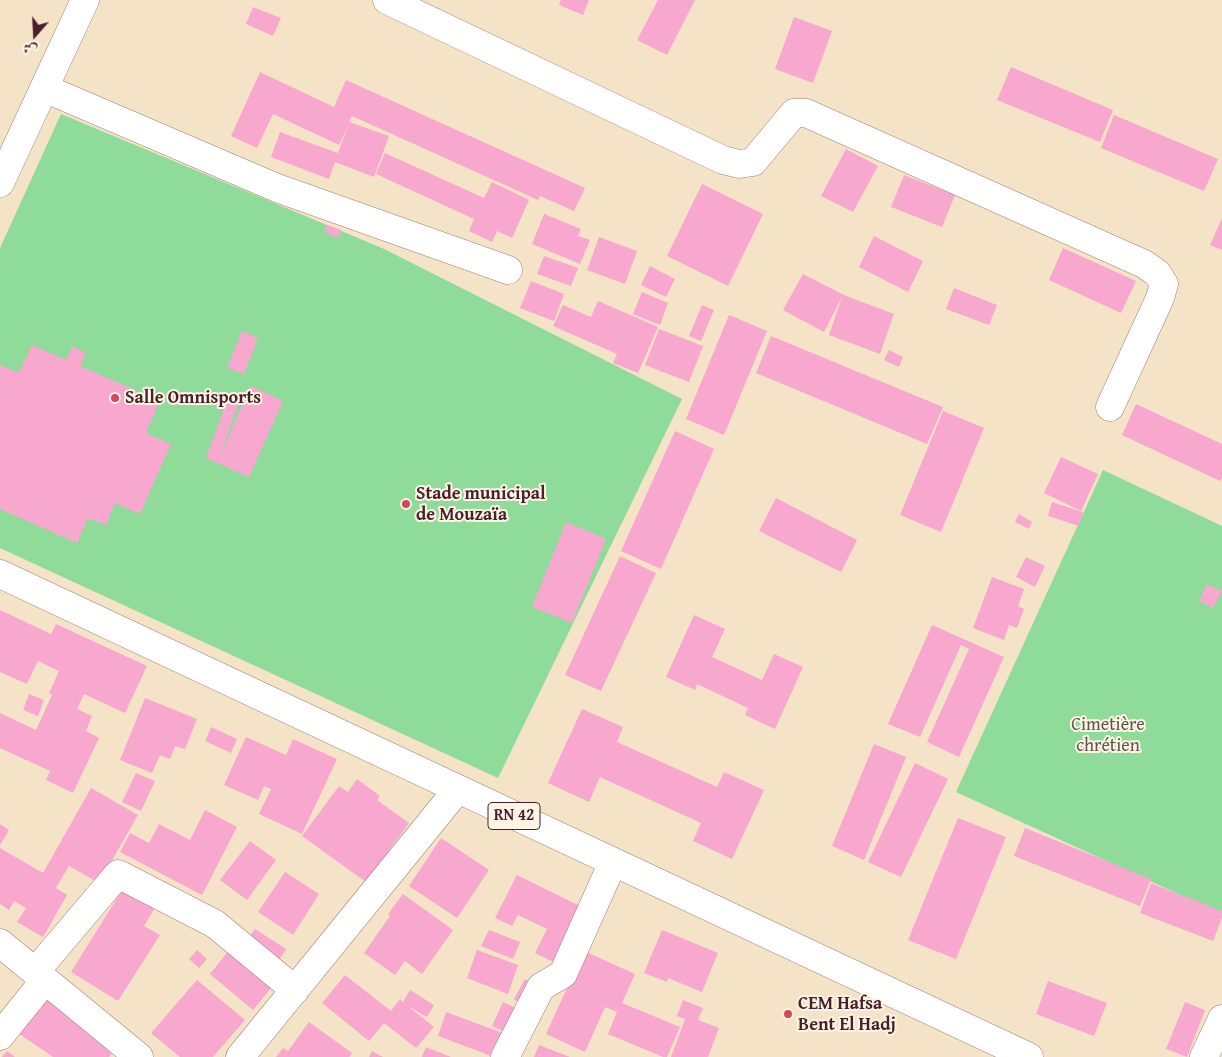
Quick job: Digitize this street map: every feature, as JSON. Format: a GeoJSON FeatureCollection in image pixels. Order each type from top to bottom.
{"type":"FeatureCollection","features":[{"type":"Feature","properties":{"kind":"street"},"geometry":{"type":"LineString","coordinates":[[0,183],[85,0]]}},
{"type":"Feature","properties":{"kind":"street"},"geometry":{"type":"LineString","coordinates":[[387,0],[723,160],[739,164],[753,162],[794,113],[806,113],[1144,264],[1157,273],[1164,284],[1160,298],[1110,407]]}},
{"type":"Feature","properties":{"kind":"street"},"geometry":{"type":"LineString","coordinates":[[44,88],[277,188],[508,270]]}},
{"type":"Feature","properties":{"kind":"street","name":"RN 42"},"geometry":{"type":"LineString","coordinates":[[0,574],[1029,1057]]}},
{"type":"Feature","properties":{"kind":"street"},"geometry":{"type":"LineString","coordinates":[[240,1057],[458,789]]}},
{"type":"Feature","properties":{"kind":"street"},"geometry":{"type":"LineString","coordinates":[[505,1057],[541,987],[563,974],[613,862]]}},
{"type":"Feature","properties":{"kind":"street"},"geometry":{"type":"LineString","coordinates":[[0,1036],[40,976],[118,874],[215,924],[295,990]]}},
{"type":"Feature","properties":{"kind":"street"},"geometry":{"type":"LineString","coordinates":[[0,943],[139,1057]]}},
{"type":"Feature","properties":{"kind":"street"},"geometry":{"type":"LineString","coordinates":[[1204,1057],[1222,1019]]}},
{"type":"Feature","properties":{"kind":"green space","name":"Stade municipal de Mouzaïa"},"geometry":{"type":"Polygon","coordinates":[[[61,114],[382,248],[682,399],[498,778],[0,548],[0,248],[61,114]]]}},
{"type":"Feature","properties":{"kind":"green space","name":"Cimetière chrétien"},"geometry":{"type":"Polygon","coordinates":[[[1103,470],[1222,526],[1222,914],[956,792],[1103,470]]]}},
{"type":"Feature","properties":{"kind":"building"},"geometry":{"type":"Polygon","coordinates":[[[561,0],[589,0],[583,15],[559,5],[561,0]]]}},
{"type":"Feature","properties":{"kind":"building"},"geometry":{"type":"Polygon","coordinates":[[[658,0],[695,0],[667,55],[637,40],[658,0]]]}},
{"type":"Feature","properties":{"kind":"building"},"geometry":{"type":"Polygon","coordinates":[[[253,7],[281,18],[273,36],[246,24],[253,7]]]}},
{"type":"Feature","properties":{"kind":"building"},"geometry":{"type":"Polygon","coordinates":[[[794,17],[832,31],[813,83],[775,69],[794,17]]]}},
{"type":"Feature","properties":{"kind":"building"},"geometry":{"type":"Polygon","coordinates":[[[1011,67],[1113,110],[1100,142],[997,100],[1011,67]]]}},
{"type":"Feature","properties":{"kind":"building"},"geometry":{"type":"Polygon","coordinates":[[[260,72],[334,107],[346,80],[585,188],[574,211],[540,196],[538,200],[352,116],[349,122],[389,136],[374,177],[335,162],[329,179],[271,157],[280,132],[338,153],[348,126],[339,145],[273,114],[257,148],[231,136],[260,72]]]}},
{"type":"Feature","properties":{"kind":"building"},"geometry":{"type":"Polygon","coordinates":[[[1114,115],[1218,159],[1204,191],[1101,148],[1114,115]]]}},
{"type":"Feature","properties":{"kind":"building"},"geometry":{"type":"Polygon","coordinates":[[[846,149],[878,166],[853,212],[821,196],[846,149]]]}},
{"type":"Feature","properties":{"kind":"building"},"geometry":{"type":"Polygon","coordinates":[[[385,153],[484,198],[492,182],[529,200],[512,238],[497,231],[492,242],[469,231],[474,219],[376,174],[385,153]]]}},
{"type":"Feature","properties":{"kind":"building"},"geometry":{"type":"Polygon","coordinates":[[[904,175],[955,195],[942,227],[891,207],[904,175]]]}},
{"type":"Feature","properties":{"kind":"building"},"geometry":{"type":"Polygon","coordinates":[[[702,184],[763,214],[728,286],[667,256],[702,184]]]}},
{"type":"Feature","properties":{"kind":"building"},"geometry":{"type":"Polygon","coordinates":[[[544,214],[581,229],[578,236],[590,240],[580,264],[532,244],[544,214]]]}},
{"type":"Feature","properties":{"kind":"building"},"geometry":{"type":"Polygon","coordinates":[[[1222,218],[1222,250],[1210,245],[1222,218]]]}},
{"type":"Feature","properties":{"kind":"building"},"geometry":{"type":"Polygon","coordinates":[[[327,225],[341,230],[338,238],[324,232],[327,225]]]}},
{"type":"Feature","properties":{"kind":"building"},"geometry":{"type":"Polygon","coordinates":[[[874,236],[923,261],[908,292],[859,267],[874,236]]]}},
{"type":"Feature","properties":{"kind":"building"},"geometry":{"type":"Polygon","coordinates":[[[599,237],[637,251],[625,284],[587,270],[599,237]]]}},
{"type":"Feature","properties":{"kind":"building"},"geometry":{"type":"Polygon","coordinates":[[[1063,248],[1136,281],[1121,313],[1049,280],[1063,248]]]}},
{"type":"Feature","properties":{"kind":"building"},"geometry":{"type":"Polygon","coordinates":[[[544,256],[578,268],[571,286],[537,274],[544,256]]]}},
{"type":"Feature","properties":{"kind":"building"},"geometry":{"type":"Polygon","coordinates":[[[650,266],[675,279],[666,297],[641,285],[650,266]]]}},
{"type":"Feature","properties":{"kind":"building"},"geometry":{"type":"Polygon","coordinates":[[[803,274],[844,295],[894,314],[880,354],[829,335],[842,297],[824,332],[783,310],[803,274]]]}},
{"type":"Feature","properties":{"kind":"building"},"geometry":{"type":"Polygon","coordinates":[[[531,281],[564,294],[554,321],[520,308],[531,281]]]}},
{"type":"Feature","properties":{"kind":"building"},"geometry":{"type":"Polygon","coordinates":[[[954,288],[997,305],[989,325],[946,309],[954,288]]]}},
{"type":"Feature","properties":{"kind":"building"},"geometry":{"type":"Polygon","coordinates":[[[642,292],[668,303],[660,325],[633,314],[642,292]]]}},
{"type":"Feature","properties":{"kind":"building"},"geometry":{"type":"Polygon","coordinates":[[[598,301],[658,327],[638,373],[613,363],[617,354],[553,326],[563,305],[591,317],[598,301]]]}},
{"type":"Feature","properties":{"kind":"building"},"geometry":{"type":"Polygon","coordinates":[[[702,305],[714,310],[701,341],[689,336],[702,305]]]}},
{"type":"Feature","properties":{"kind":"building"},"geometry":{"type":"Polygon","coordinates":[[[729,315],[767,331],[724,435],[686,419],[729,315]]]}},
{"type":"Feature","properties":{"kind":"building"},"geometry":{"type":"Polygon","coordinates":[[[659,329],[703,346],[689,382],[645,365],[659,329]]]}},
{"type":"Feature","properties":{"kind":"building"},"geometry":{"type":"Polygon","coordinates":[[[242,331],[258,338],[244,374],[227,368],[242,331]]]}},
{"type":"Feature","properties":{"kind":"building"},"geometry":{"type":"Polygon","coordinates":[[[771,336],[943,407],[927,444],[756,373],[771,336]]]}},
{"type":"Feature","properties":{"kind":"building"},"geometry":{"type":"Polygon","coordinates":[[[32,345],[66,360],[72,346],[86,353],[80,366],[160,401],[146,433],[171,444],[140,514],[115,503],[106,525],[88,518],[77,543],[0,509],[0,365],[19,373],[32,345]]]}},
{"type":"Feature","properties":{"kind":"building"},"geometry":{"type":"Polygon","coordinates":[[[889,350],[903,357],[899,367],[884,360],[889,350]]]}},
{"type":"Feature","properties":{"kind":"building"},"geometry":{"type":"Polygon","coordinates":[[[251,386],[283,401],[249,477],[206,458],[230,393],[241,397],[219,458],[251,386]]]}},
{"type":"Feature","properties":{"kind":"building"},"geometry":{"type":"Polygon","coordinates":[[[1136,404],[1222,444],[1222,478],[1220,481],[1122,435],[1136,404]]]}},
{"type":"Feature","properties":{"kind":"building"},"geometry":{"type":"Polygon","coordinates":[[[943,411],[984,428],[941,532],[900,515],[943,411]]]}},
{"type":"Feature","properties":{"kind":"building"},"geometry":{"type":"Polygon","coordinates":[[[675,431],[714,449],[661,569],[621,551],[675,431]]]}},
{"type":"Feature","properties":{"kind":"building"},"geometry":{"type":"Polygon","coordinates":[[[1061,457],[1098,474],[1081,511],[1044,493],[1061,457]]]}},
{"type":"Feature","properties":{"kind":"building"},"geometry":{"type":"Polygon","coordinates":[[[776,498],[857,540],[841,572],[759,531],[776,498]]]}},
{"type":"Feature","properties":{"kind":"building"},"geometry":{"type":"Polygon","coordinates":[[[1052,502],[1083,512],[1079,526],[1048,516],[1052,502]]]}},
{"type":"Feature","properties":{"kind":"building"},"geometry":{"type":"Polygon","coordinates":[[[1019,514],[1032,522],[1029,529],[1015,522],[1019,514]]]}},
{"type":"Feature","properties":{"kind":"building"},"geometry":{"type":"Polygon","coordinates":[[[566,522],[606,539],[572,623],[532,607],[566,522]]]}},
{"type":"Feature","properties":{"kind":"building"},"geometry":{"type":"Polygon","coordinates":[[[620,556],[656,573],[601,691],[565,675],[620,556]]]}},
{"type":"Feature","properties":{"kind":"building"},"geometry":{"type":"Polygon","coordinates":[[[1026,557],[1045,566],[1035,587],[1016,577],[1026,557]]]}},
{"type":"Feature","properties":{"kind":"building"},"geometry":{"type":"Polygon","coordinates":[[[992,577],[1024,589],[1018,606],[1024,609],[1017,628],[1009,625],[1004,640],[973,628],[992,577]]]}},
{"type":"Feature","properties":{"kind":"building"},"geometry":{"type":"Polygon","coordinates":[[[1207,584],[1222,591],[1213,608],[1199,601],[1207,584]]]}},
{"type":"Feature","properties":{"kind":"building"},"geometry":{"type":"Polygon","coordinates":[[[0,610],[51,634],[56,624],[147,666],[125,713],[84,694],[77,709],[92,716],[86,731],[99,738],[73,793],[46,780],[50,771],[0,748],[0,713],[36,730],[52,695],[49,693],[59,671],[38,661],[27,684],[0,672],[0,610]]]}},
{"type":"Feature","properties":{"kind":"building"},"geometry":{"type":"Polygon","coordinates":[[[694,615],[725,629],[712,657],[762,680],[774,654],[803,667],[775,729],[745,715],[748,708],[697,684],[695,690],[666,677],[694,615]]]}},
{"type":"Feature","properties":{"kind":"building"},"geometry":{"type":"Polygon","coordinates":[[[932,625],[1004,657],[959,757],[927,742],[969,649],[961,645],[920,737],[888,724],[932,625]]]}},
{"type":"Feature","properties":{"kind":"building"},"geometry":{"type":"Polygon","coordinates":[[[29,694],[44,700],[38,716],[23,710],[29,694]]]}},
{"type":"Feature","properties":{"kind":"building"},"geometry":{"type":"Polygon","coordinates":[[[145,698],[197,719],[185,749],[175,746],[170,759],[160,755],[152,773],[120,760],[145,698]]]}},
{"type":"Feature","properties":{"kind":"building"},"geometry":{"type":"Polygon","coordinates":[[[582,709],[623,727],[617,742],[717,787],[724,772],[764,790],[732,859],[693,841],[701,823],[600,777],[589,802],[548,783],[582,709]]]}},
{"type":"Feature","properties":{"kind":"building"},"geometry":{"type":"Polygon","coordinates":[[[211,727],[237,739],[231,753],[205,741],[211,727]]]}},
{"type":"Feature","properties":{"kind":"building"},"geometry":{"type":"Polygon","coordinates":[[[246,737],[286,755],[293,739],[337,759],[302,834],[259,814],[271,789],[264,786],[258,800],[224,785],[246,737]]]}},
{"type":"Feature","properties":{"kind":"building"},"geometry":{"type":"Polygon","coordinates":[[[874,744],[906,757],[864,860],[832,846],[874,744]]]}},
{"type":"Feature","properties":{"kind":"building"},"geometry":{"type":"Polygon","coordinates":[[[915,763],[948,779],[901,877],[868,862],[915,763]]]}},
{"type":"Feature","properties":{"kind":"building"},"geometry":{"type":"Polygon","coordinates":[[[136,773],[155,781],[141,811],[122,802],[136,773]]]}},
{"type":"Feature","properties":{"kind":"building"},"geometry":{"type":"Polygon","coordinates":[[[357,779],[380,796],[377,800],[409,823],[366,882],[302,836],[339,786],[348,792],[357,779]]]}},
{"type":"Feature","properties":{"kind":"building"},"geometry":{"type":"Polygon","coordinates":[[[91,788],[138,815],[99,883],[69,866],[56,888],[67,895],[43,937],[17,922],[26,908],[14,901],[9,910],[0,904],[0,848],[43,873],[91,788]]]}},
{"type":"Feature","properties":{"kind":"building"},"geometry":{"type":"Polygon","coordinates":[[[205,810],[237,827],[202,895],[120,852],[130,833],[149,843],[159,824],[190,840],[205,810]]]}},
{"type":"Feature","properties":{"kind":"building"},"geometry":{"type":"Polygon","coordinates":[[[958,818],[1006,837],[956,959],[908,940],[958,818]]]}},
{"type":"Feature","properties":{"kind":"building"},"geometry":{"type":"Polygon","coordinates":[[[0,824],[9,830],[0,845],[0,824]]]}},
{"type":"Feature","properties":{"kind":"building"},"geometry":{"type":"Polygon","coordinates":[[[1025,828],[1151,879],[1140,906],[1014,856],[1025,828]]]}},
{"type":"Feature","properties":{"kind":"building"},"geometry":{"type":"Polygon","coordinates":[[[441,838],[489,870],[457,918],[409,886],[441,838]]]}},
{"type":"Feature","properties":{"kind":"building"},"geometry":{"type":"Polygon","coordinates":[[[250,841],[276,860],[247,900],[220,880],[250,841]]]}},
{"type":"Feature","properties":{"kind":"building"},"geometry":{"type":"Polygon","coordinates":[[[285,872],[319,894],[293,935],[258,912],[285,872]]]}},
{"type":"Feature","properties":{"kind":"building"},"geometry":{"type":"Polygon","coordinates":[[[517,875],[588,910],[560,965],[535,953],[547,929],[518,915],[512,926],[495,918],[517,875]]]}},
{"type":"Feature","properties":{"kind":"building"},"geometry":{"type":"Polygon","coordinates":[[[1151,883],[1222,911],[1222,918],[1213,941],[1140,913],[1151,883]]]}},
{"type":"Feature","properties":{"kind":"building"},"geometry":{"type":"Polygon","coordinates":[[[124,887],[156,906],[144,926],[160,935],[118,1001],[71,972],[124,887]]]}},
{"type":"Feature","properties":{"kind":"building"},"geometry":{"type":"Polygon","coordinates":[[[403,894],[453,930],[422,974],[405,961],[395,975],[364,953],[403,894]]]}},
{"type":"Feature","properties":{"kind":"building"},"geometry":{"type":"Polygon","coordinates":[[[255,929],[286,949],[278,962],[246,942],[255,929]]]}},
{"type":"Feature","properties":{"kind":"building"},"geometry":{"type":"Polygon","coordinates":[[[489,930],[520,942],[513,959],[481,946],[489,930]]]}},
{"type":"Feature","properties":{"kind":"building"},"geometry":{"type":"Polygon","coordinates":[[[662,930],[718,953],[702,992],[668,978],[667,982],[644,973],[662,930]]]}},
{"type":"Feature","properties":{"kind":"building"},"geometry":{"type":"Polygon","coordinates":[[[234,944],[278,980],[253,1010],[210,974],[234,944]]]}},
{"type":"Feature","properties":{"kind":"building"},"geometry":{"type":"Polygon","coordinates":[[[197,950],[207,959],[199,968],[189,959],[197,950]]]}},
{"type":"Feature","properties":{"kind":"building"},"geometry":{"type":"Polygon","coordinates":[[[477,950],[518,965],[508,994],[467,978],[477,950]]]}},
{"type":"Feature","properties":{"kind":"building"},"geometry":{"type":"Polygon","coordinates":[[[584,951],[635,974],[622,1003],[680,1027],[667,1057],[608,1034],[617,1012],[605,1007],[585,1052],[546,1034],[584,951]]]}},
{"type":"Feature","properties":{"kind":"building"},"geometry":{"type":"Polygon","coordinates":[[[345,975],[391,1011],[400,999],[403,1002],[410,990],[434,1005],[427,1017],[408,1006],[434,1027],[416,1048],[384,1023],[369,1041],[322,1003],[345,975]]]}},
{"type":"Feature","properties":{"kind":"building"},"geometry":{"type":"Polygon","coordinates":[[[525,979],[533,984],[522,1004],[514,999],[525,979]]]}},
{"type":"Feature","properties":{"kind":"building"},"geometry":{"type":"Polygon","coordinates":[[[197,980],[245,1020],[213,1057],[180,1057],[151,1033],[197,980]]]}},
{"type":"Feature","properties":{"kind":"building"},"geometry":{"type":"Polygon","coordinates":[[[1048,981],[1107,1003],[1094,1036],[1036,1014],[1048,981]]]}},
{"type":"Feature","properties":{"kind":"building"},"geometry":{"type":"Polygon","coordinates":[[[41,992],[118,1044],[109,1057],[53,1057],[15,1031],[41,992]]]}},
{"type":"Feature","properties":{"kind":"building"},"geometry":{"type":"Polygon","coordinates":[[[683,1000],[703,1008],[698,1020],[719,1028],[708,1057],[671,1057],[685,1019],[677,1016],[683,1000]]]}},
{"type":"Feature","properties":{"kind":"building"},"geometry":{"type":"Polygon","coordinates":[[[503,1002],[520,1010],[509,1034],[492,1026],[503,1002]]]}},
{"type":"Feature","properties":{"kind":"building"},"geometry":{"type":"Polygon","coordinates":[[[1185,1002],[1205,1010],[1187,1057],[1166,1049],[1185,1002]]]}},
{"type":"Feature","properties":{"kind":"building"},"geometry":{"type":"Polygon","coordinates":[[[446,1012],[508,1035],[494,1057],[438,1036],[446,1012]]]}},
{"type":"Feature","properties":{"kind":"building"},"geometry":{"type":"Polygon","coordinates":[[[309,1022],[352,1053],[349,1057],[276,1057],[283,1048],[288,1051],[309,1022]]]}},
{"type":"Feature","properties":{"kind":"building"},"geometry":{"type":"Polygon","coordinates":[[[539,1045],[570,1057],[534,1057],[539,1045]]]}},
{"type":"Feature","properties":{"kind":"building"},"geometry":{"type":"Polygon","coordinates":[[[426,1047],[451,1057],[422,1057],[426,1047]]]}},
{"type":"Feature","properties":{"kind":"building"},"geometry":{"type":"Polygon","coordinates":[[[7,1051],[15,1057],[2,1057],[7,1051]]]}},
{"type":"Feature","properties":{"kind":"building"},"geometry":{"type":"Polygon","coordinates":[[[372,1051],[383,1057],[369,1057],[372,1051]]]}},
{"type":"Feature","properties":{"kind":"place","name":"Salle Omnisports"},"geometry":{"type":"Point","coordinates":[115,398]}},
{"type":"Feature","properties":{"kind":"place","name":"Stade municipal de Mouzaïa"},"geometry":{"type":"Point","coordinates":[406,504]}},
{"type":"Feature","properties":{"kind":"place","name":"CEM Hafsa Bent El Hadj"},"geometry":{"type":"Point","coordinates":[788,1014]}}]}
